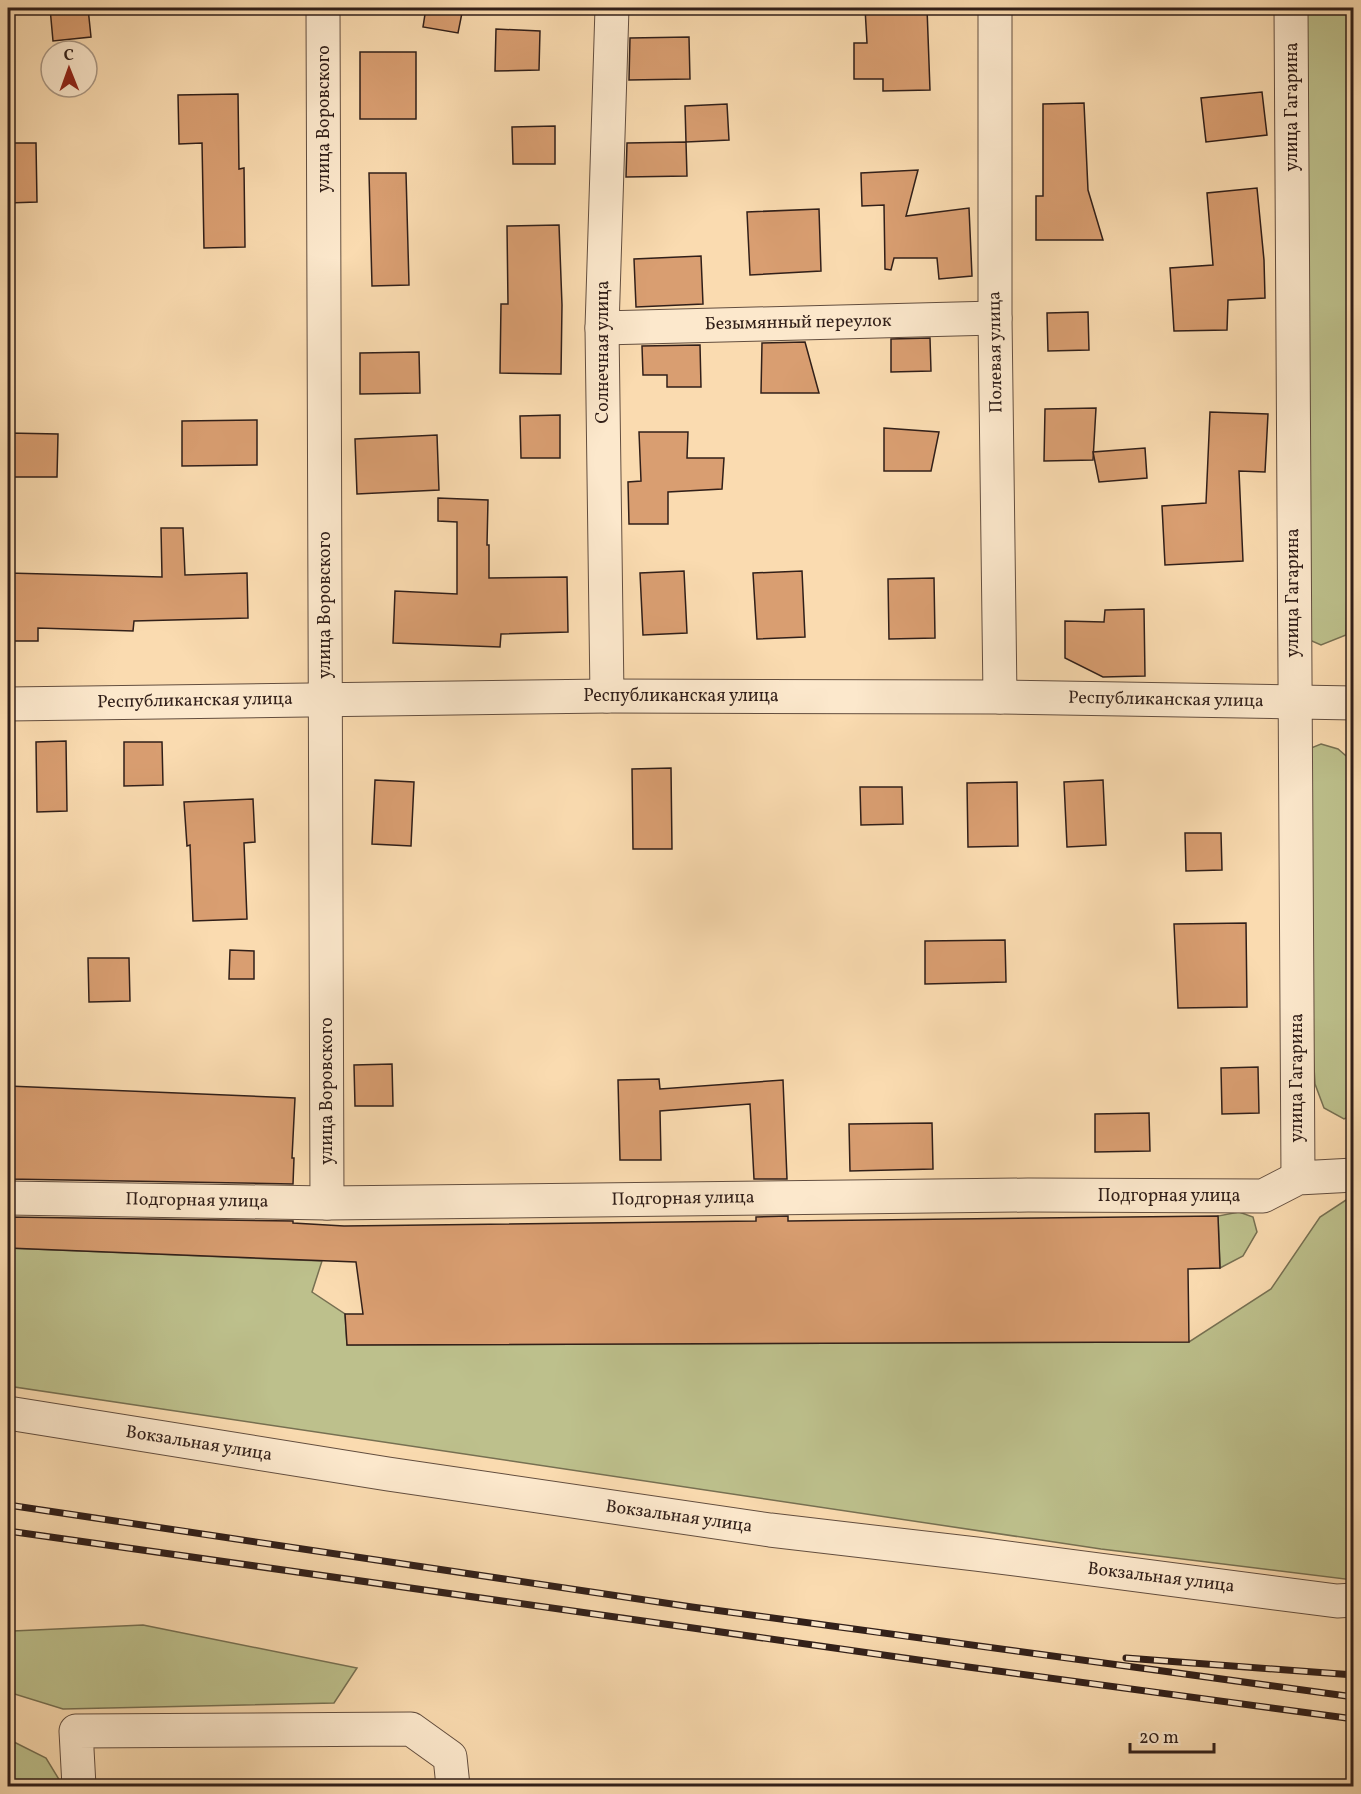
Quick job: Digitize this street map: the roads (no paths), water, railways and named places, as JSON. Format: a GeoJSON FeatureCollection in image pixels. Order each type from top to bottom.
{"type":"FeatureCollection","features":[{"type":"Feature","properties":{"kind":"street","name":"улица Воровского"},"geometry":{"type":"LineString","coordinates":[[323,8],[327,1203]]}},
{"type":"Feature","properties":{"kind":"street","name":"Солнечная улица"},"geometry":{"type":"LineString","coordinates":[[607,696],[602,328],[612,8]]}},
{"type":"Feature","properties":{"kind":"street","name":"Полевая улица"},"geometry":{"type":"LineString","coordinates":[[995,8],[995,318],[1000,697]]}},
{"type":"Feature","properties":{"kind":"street","name":"улица Гагарина"},"geometry":{"type":"LineString","coordinates":[[1291,8],[1298,1178]]}},
{"type":"Feature","properties":{"kind":"street","name":"Безымянный переулок"},"geometry":{"type":"LineString","coordinates":[[602,328],[995,318]]}},
{"type":"Feature","properties":{"kind":"street","name":"Республиканская улица"},"geometry":{"type":"LineString","coordinates":[[8,704],[607,696],[1000,697],[1353,703]]}},
{"type":"Feature","properties":{"kind":"street","name":"Подгорная улица"},"geometry":{"type":"LineString","coordinates":[[8,1198],[327,1203],[1028,1195],[1263,1196],[1298,1178],[1353,1175]]}},
{"type":"Feature","properties":{"kind":"street","name":"Вокзальная улица"},"geometry":{"type":"LineString","coordinates":[[8,1413],[399,1476],[770,1530],[1337,1601],[1353,1600]]}},
{"type":"Feature","properties":{"kind":"street"},"geometry":{"type":"LineString","coordinates":[[80,1786],[76,1731],[411,1729],[452,1772]]}},
{"type":"Feature","properties":{"kind":"railway"},"geometry":{"type":"LineString","coordinates":[[8,1505],[692,1607],[1354,1697]]}},
{"type":"Feature","properties":{"kind":"railway"},"geometry":{"type":"LineString","coordinates":[[8,1531],[968,1667],[1354,1719]]}},
{"type":"Feature","properties":{"kind":"railway"},"geometry":{"type":"LineString","coordinates":[[1126,1658],[1354,1675]]}}]}
